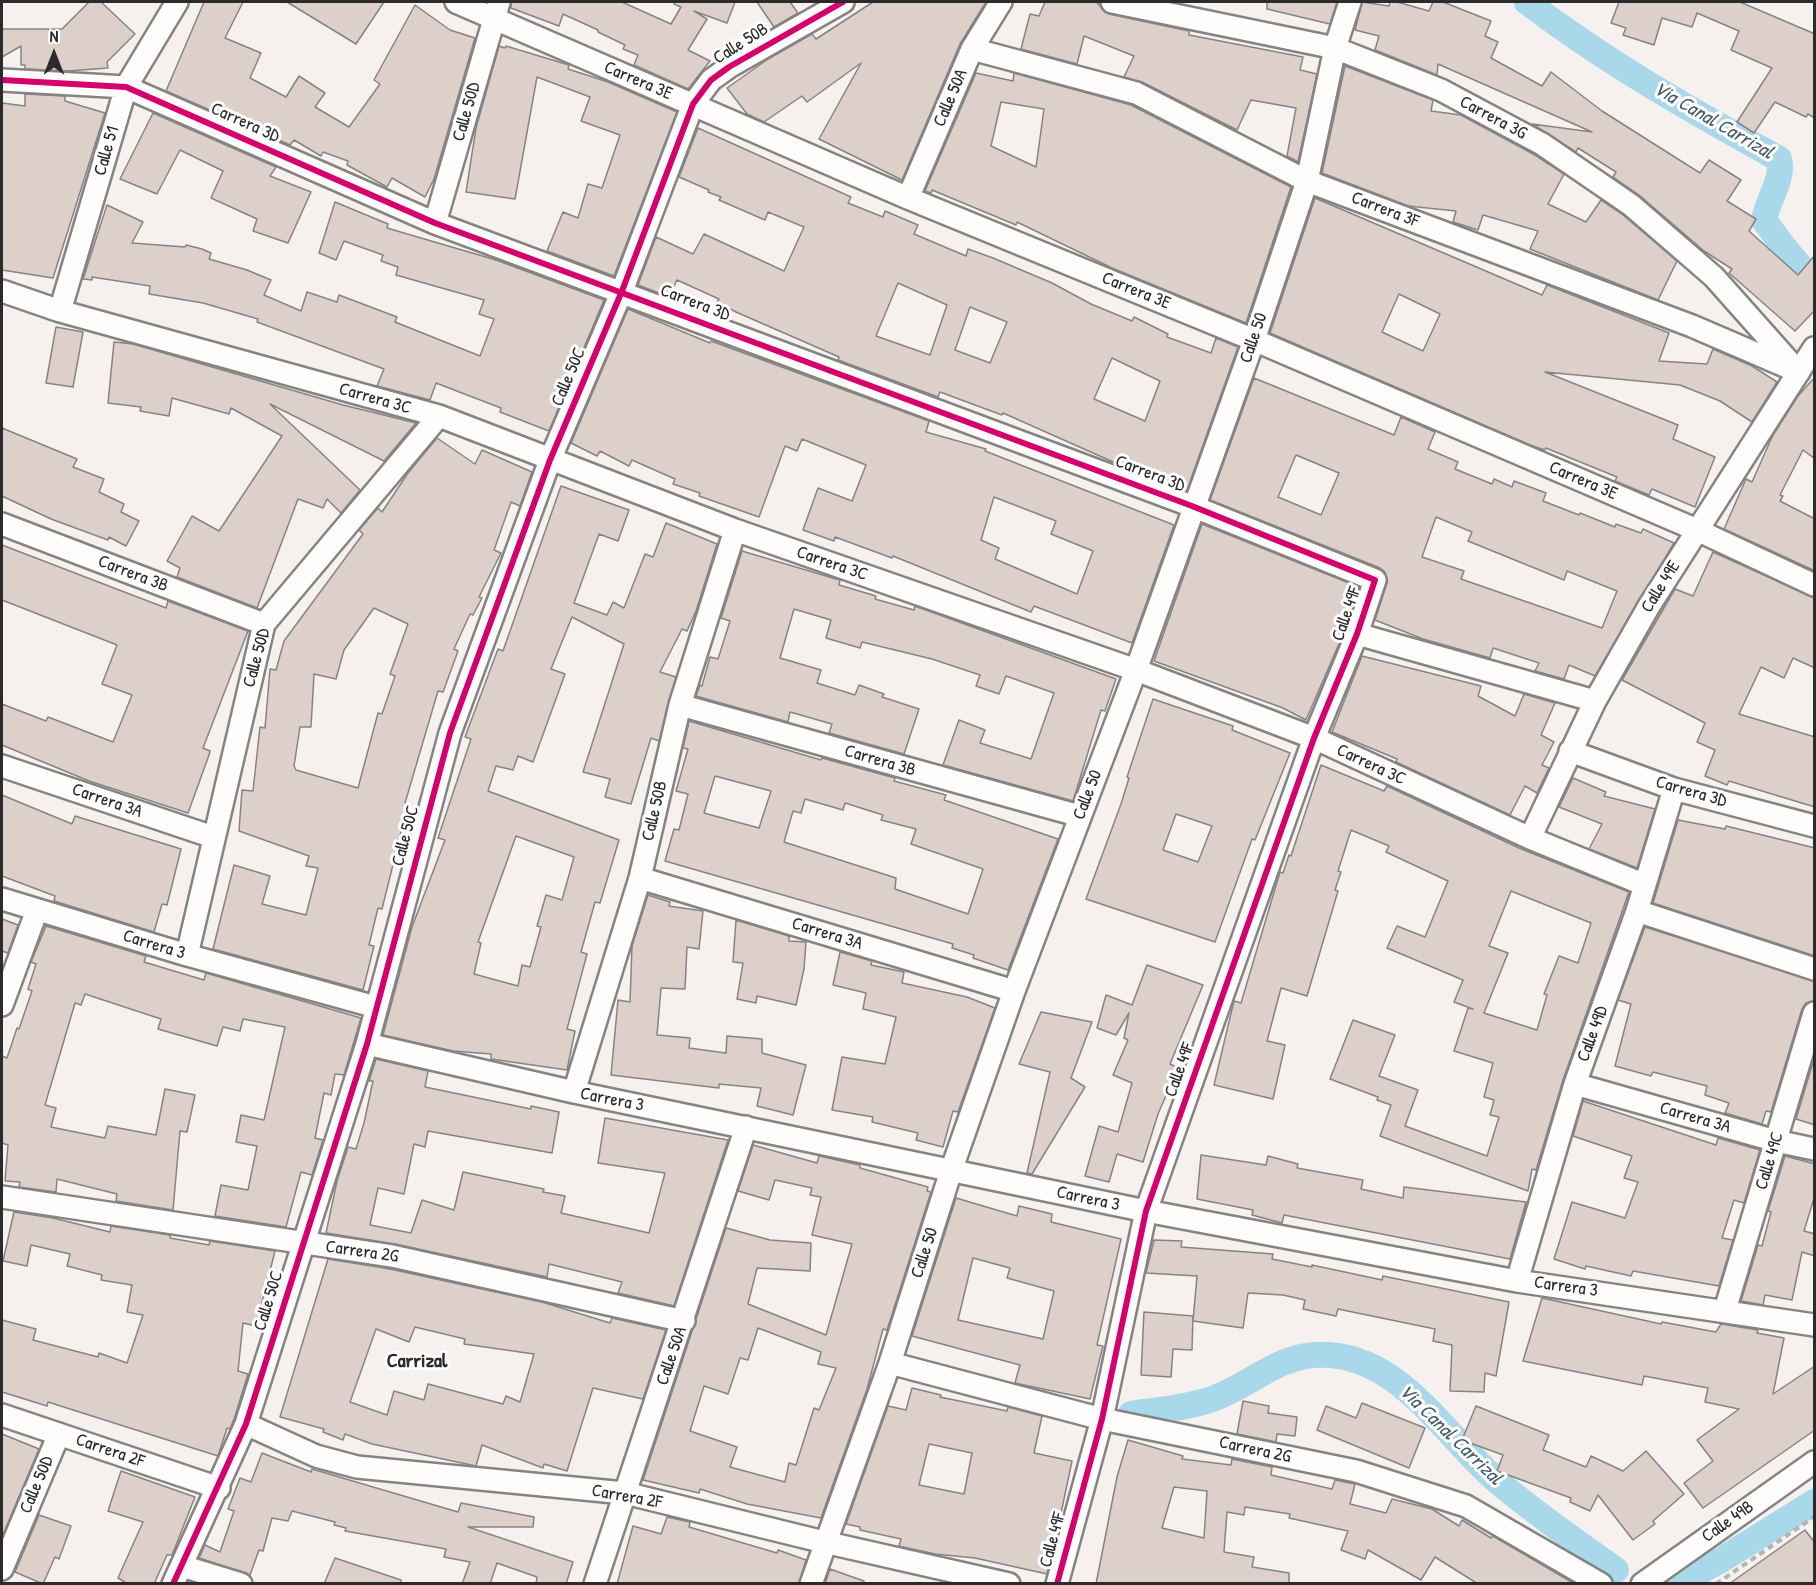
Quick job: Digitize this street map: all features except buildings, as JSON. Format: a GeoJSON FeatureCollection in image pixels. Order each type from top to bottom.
{"type":"FeatureCollection","features":[{"type":"Feature","properties":{"kind":"street","name":"Calle 51"},"geometry":{"type":"LineString","coordinates":[[60,311],[126,87],[177,2]]}},
{"type":"Feature","properties":{"kind":"street","name":"Carrera 3E"},"geometry":{"type":"LineString","coordinates":[[456,2],[497,11],[693,104],[908,198],[1254,340],[1697,530],[1815,585]]}},
{"type":"Feature","properties":{"kind":"street","name":"Calle 50A"},"geometry":{"type":"LineString","coordinates":[[908,198],[972,49],[1001,2]]}},
{"type":"Feature","properties":{"kind":"street","name":"Carrera 3G"},"geometry":{"type":"LineString","coordinates":[[1112,2],[1335,48],[1441,90],[1542,144],[1631,205],[1714,277],[1799,372]]}},
{"type":"Feature","properties":{"kind":"street","name":"Calle 50"},"geometry":{"type":"LineString","coordinates":[[811,1584],[824,1542],[890,1363],[951,1171],[1014,991],[1136,670],[1192,506],[1254,340],[1307,181],[1335,48],[1350,2]]}},
{"type":"Feature","properties":{"kind":"street","name":"Calle 50B"},"geometry":{"type":"LineString","coordinates":[[693,104],[711,80],[827,4]]}},
{"type":"Feature","properties":{"kind":"street","name":"Calle 50D"},"geometry":{"type":"LineString","coordinates":[[435,223],[497,11]]}},
{"type":"Feature","properties":{"kind":"street","name":"Carrera 3F"},"geometry":{"type":"LineString","coordinates":[[972,49],[1136,93],[1307,181],[1692,326],[1799,372]]}},
{"type":"Feature","properties":{"kind":"street","name":"Carrera 3D"},"geometry":{"type":"LineString","coordinates":[[2,80],[126,87],[435,223],[1192,506],[1375,580]]}},
{"type":"Feature","properties":{"kind":"street","name":"Calle 50C"},"geometry":{"type":"LineString","coordinates":[[177,1575],[219,1488],[246,1424],[368,1044],[450,733],[550,460],[622,291],[693,104]]}},
{"type":"Feature","properties":{"kind":"street","name":"Carrera 3C"},"geometry":{"type":"LineString","coordinates":[[2,291],[60,311],[439,416],[735,530],[1136,670],[1314,738],[1530,838],[1645,885]]}},
{"type":"Feature","properties":{"kind":"street","name":"Calle 49E"},"geometry":{"type":"LineString","coordinates":[[1530,838],[1595,701],[1649,606],[1815,348]]}},
{"type":"Feature","properties":{"kind":"street","name":"Calle 50D"},"geometry":{"type":"LineString","coordinates":[[187,955],[264,624],[439,416]]}},
{"type":"Feature","properties":{"kind":"street","name":"Carrera 3B"},"geometry":{"type":"LineString","coordinates":[[2,524],[264,624]]}},
{"type":"Feature","properties":{"kind":"street","name":"Calle 50B"},"geometry":{"type":"LineString","coordinates":[[574,1092],[640,878],[680,705],[735,530]]}},
{"type":"Feature","properties":{"kind":"street","name":"Calle 49F"},"geometry":{"type":"LineString","coordinates":[[1057,1584],[1102,1419],[1146,1211],[1314,738],[1357,634],[1375,580]]}},
{"type":"Feature","properties":{"kind":"street"},"geometry":{"type":"LineString","coordinates":[[1357,634],[1595,701]]}},
{"type":"Feature","properties":{"kind":"street","name":"Carrera 3B"},"geometry":{"type":"LineString","coordinates":[[680,705],[1080,816]]}},
{"type":"Feature","properties":{"kind":"street","name":"Carrera 3D"},"geometry":{"type":"LineString","coordinates":[[1570,751],[1674,789],[1815,826]]}},
{"type":"Feature","properties":{"kind":"street","name":"Carrera 3A"},"geometry":{"type":"LineString","coordinates":[[2,765],[213,837]]}},
{"type":"Feature","properties":{"kind":"street","name":"Calle 49D"},"geometry":{"type":"LineString","coordinates":[[1517,1281],[1575,1084],[1637,911],[1674,789]]}},
{"type":"Feature","properties":{"kind":"street","name":"Carrera 3A"},"geometry":{"type":"LineString","coordinates":[[640,878],[1014,991]]}},
{"type":"Feature","properties":{"kind":"street","name":"Carrera 3"},"geometry":{"type":"LineString","coordinates":[[2,899],[187,955],[376,1007]]}},
{"type":"Feature","properties":{"kind":"street"},"geometry":{"type":"LineString","coordinates":[[2,1005],[37,910]]}},
{"type":"Feature","properties":{"kind":"street"},"geometry":{"type":"LineString","coordinates":[[1637,911],[1815,969]]}},
{"type":"Feature","properties":{"kind":"street","name":"Calle 49C"},"geometry":{"type":"LineString","coordinates":[[1725,1310],[1815,1013]]}},
{"type":"Feature","properties":{"kind":"street","name":"Carrera 3"},"geometry":{"type":"LineString","coordinates":[[368,1044],[574,1092],[1146,1211],[1517,1281],[1815,1325]]}},
{"type":"Feature","properties":{"kind":"street","name":"Carrera 3A"},"geometry":{"type":"LineString","coordinates":[[1575,1084],[1776,1141],[1815,1149]]}},
{"type":"Feature","properties":{"kind":"street","name":"Calle 50A"},"geometry":{"type":"LineString","coordinates":[[595,1584],[684,1321],[746,1127]]}},
{"type":"Feature","properties":{"kind":"street","name":"Carrera 2G"},"geometry":{"type":"LineString","coordinates":[[2,1197],[392,1256],[684,1321]]}},
{"type":"Feature","properties":{"kind":"street","name":"Carrera 2G"},"geometry":{"type":"LineString","coordinates":[[890,1363],[1102,1419],[1356,1471],[1466,1506],[1601,1584]]}},
{"type":"Feature","properties":{"kind":"street","name":"Carrera 2F"},"geometry":{"type":"LineString","coordinates":[[2,1415],[219,1488]]}},
{"type":"Feature","properties":{"kind":"street","name":"Carrera 2F"},"geometry":{"type":"LineString","coordinates":[[246,1424],[316,1456],[357,1467],[625,1493],[1009,1584]]}},
{"type":"Feature","properties":{"kind":"street","name":"Calle 50D"},"geometry":{"type":"LineString","coordinates":[[2,1569],[59,1434]]}},
{"type":"Feature","properties":{"kind":"street","name":"Calle 49B"},"geometry":{"type":"LineString","coordinates":[[1642,1584],[1815,1462]]}},
{"type":"Feature","properties":{"kind":"street"},"geometry":{"type":"LineString","coordinates":[[177,1575],[242,1584]]}},
{"type":"Feature","properties":{"kind":"path"},"geometry":{"type":"LineString","coordinates":[[1716,1584],[1815,1517]]}},
{"type":"Feature","properties":{"kind":"waterway","name":"Via Canal Carrizal"},"geometry":{"type":"LineString","coordinates":[[1527,2],[1619,65],[1779,159],[1778,182],[1764,220],[1814,283]]}},
{"type":"Feature","properties":{"kind":"waterway","name":"Via Canal Carrizal"},"geometry":{"type":"LineString","coordinates":[[1131,1414],[1182,1407],[1212,1399],[1275,1367],[1301,1357],[1315,1355],[1345,1357],[1372,1367],[1397,1382],[1419,1401],[1503,1486],[1616,1570]]}},
{"type":"Feature","properties":{"kind":"waterway","name":"Via Canal Carrizal"},"geometry":{"type":"LineString","coordinates":[[1677,1584],[1721,1560],[1814,1502]]}},
{"type":"Feature","properties":{"kind":"cycle path"},"geometry":{"type":"LineString","coordinates":[[173,1584],[246,1424],[367,1044],[450,733],[550,460],[622,291],[693,104],[711,80],[729,67],[843,2]]}},
{"type":"Feature","properties":{"kind":"cycle path"},"geometry":{"type":"LineString","coordinates":[[2,80],[126,87],[435,223],[1192,506],[1375,580],[1357,634],[1314,738],[1146,1211],[1102,1419],[1057,1584]]}},
{"type":"Feature","properties":{"kind":"district","name":"Carrizal"},"geometry":{"type":"Point","coordinates":[417,1362]}}]}
